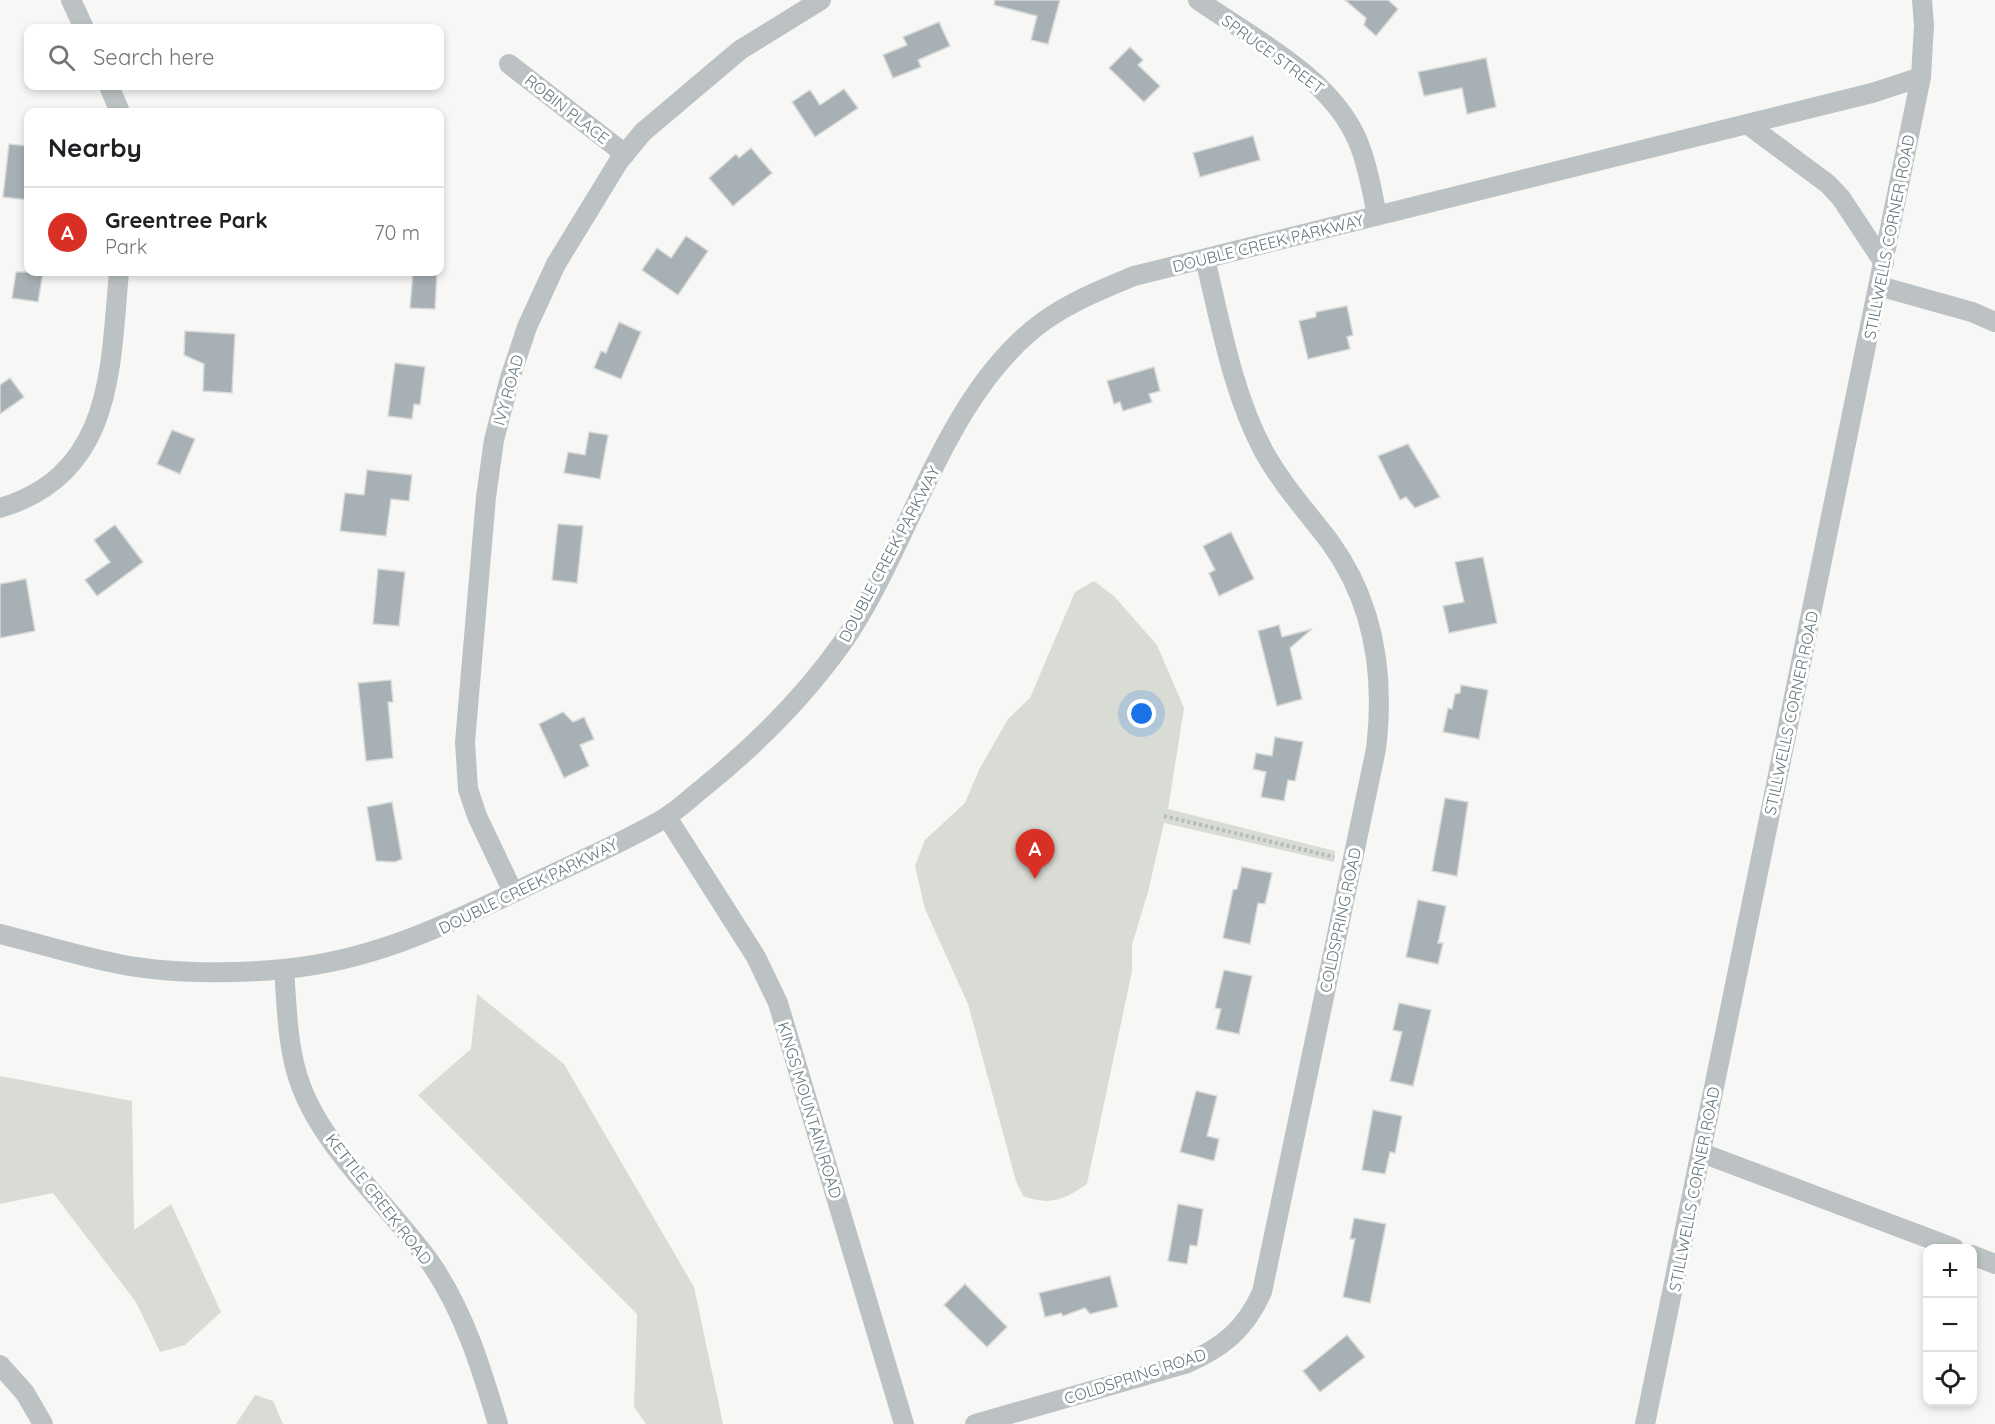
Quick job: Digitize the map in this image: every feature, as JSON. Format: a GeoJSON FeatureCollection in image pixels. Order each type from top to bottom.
{"type":"FeatureCollection","features":[{"type":"Feature","properties":{"kind":"street"},"geometry":{"type":"LineString","coordinates":[[71,0],[82,24]]}},
{"type":"Feature","properties":{"kind":"street","name":"IVY ROAD"},"geometry":{"type":"LineString","coordinates":[[513,892],[480,824],[466,773],[466,731],[492,452],[510,378],[527,327],[556,264],[625,153],[643,132],[740,50],[821,0]]}},
{"type":"Feature","properties":{"kind":"street","name":"SPRUCE STREET"},"geometry":{"type":"LineString","coordinates":[[1198,0],[1298,69],[1336,104],[1359,144],[1377,215]]}},
{"type":"Feature","properties":{"kind":"street","name":"STILLWELLS CORNER ROAD"},"geometry":{"type":"LineString","coordinates":[[1646,1424],[1921,77],[1924,25],[1922,0]]}},
{"type":"Feature","properties":{"kind":"street","name":"ROBIN PLACE"},"geometry":{"type":"LineString","coordinates":[[509,63],[625,153]]}},
{"type":"Feature","properties":{"kind":"street","name":"DOUBLE CREEK PARKWAY"},"geometry":{"type":"LineString","coordinates":[[0,934],[120,964],[173,971],[284,969],[357,957],[445,927],[668,817],[748,750],[777,722],[844,640],[870,596],[966,408],[1004,356],[1044,321],[1092,293],[1134,276],[1872,93],[1921,77]]}},
{"type":"Feature","properties":{"kind":"street"},"geometry":{"type":"LineString","coordinates":[[111,90],[118,108]]}},
{"type":"Feature","properties":{"kind":"street"},"geometry":{"type":"LineString","coordinates":[[1748,124],[1828,184],[1841,198],[1884,263]]}},
{"type":"Feature","properties":{"kind":"street","name":"COLDSPRING ROAD"},"geometry":{"type":"LineString","coordinates":[[975,1424],[1185,1364],[1209,1353],[1234,1336],[1254,1310],[1262,1292],[1376,749],[1380,716],[1379,669],[1372,629],[1361,597],[1346,566],[1280,477],[1251,426],[1235,380],[1205,259]]}},
{"type":"Feature","properties":{"kind":"street"},"geometry":{"type":"LineString","coordinates":[[0,508],[28,497],[58,477],[82,449],[92,432],[102,411],[109,381],[119,276]]}},
{"type":"Feature","properties":{"kind":"street"},"geometry":{"type":"LineString","coordinates":[[1879,286],[1972,312],[1995,322]]}},
{"type":"Feature","properties":{"kind":"street","name":"KINGS MOUNTAIN ROAD"},"geometry":{"type":"LineString","coordinates":[[668,817],[756,957],[778,1003],[904,1424]]}},
{"type":"Feature","properties":{"kind":"street","name":"KETTLE CREEK ROAD"},"geometry":{"type":"LineString","coordinates":[[284,969],[290,1041],[301,1086],[320,1123],[431,1265],[452,1298],[479,1360],[498,1424]]}},
{"type":"Feature","properties":{"kind":"street"},"geometry":{"type":"LineString","coordinates":[[1702,1153],[1943,1244]]}},
{"type":"Feature","properties":{"kind":"street"},"geometry":{"type":"LineString","coordinates":[[1977,1257],[1995,1264]]}},
{"type":"Feature","properties":{"kind":"street"},"geometry":{"type":"LineString","coordinates":[[0,1365],[25,1393],[43,1424]]}},
{"type":"Feature","properties":{"kind":"path"},"geometry":{"type":"LineString","coordinates":[[1164,816],[1334,857]]}},
{"type":"Feature","properties":{"kind":"shaded area"},"geometry":{"type":"Polygon","coordinates":[[[1094,581],[1114,596],[1157,645],[1184,708],[1168,809],[1335,851],[1334,862],[1164,823],[1148,892],[1132,945],[1132,971],[1087,1184],[1056,1200],[1041,1201],[1023,1196],[1016,1181],[968,1004],[925,909],[915,866],[925,840],[965,803],[979,770],[1008,719],[1030,698],[1075,592],[1094,581]]]}},
{"type":"Feature","properties":{"kind":"shaded area"},"geometry":{"type":"Polygon","coordinates":[[[477,994],[564,1064],[694,1287],[723,1424],[646,1424],[634,1407],[637,1314],[418,1095],[471,1049],[477,994]]]}},
{"type":"Feature","properties":{"kind":"shaded area"},"geometry":{"type":"Polygon","coordinates":[[[0,1076],[132,1101],[134,1230],[171,1204],[221,1312],[185,1345],[160,1352],[136,1302],[53,1193],[0,1204],[0,1076]]]}},
{"type":"Feature","properties":{"kind":"shaded area"},"geometry":{"type":"Polygon","coordinates":[[[255,1395],[273,1401],[283,1424],[236,1424],[255,1395]]]}},
{"type":"Feature","properties":{"kind":"building"},"geometry":{"type":"Polygon","coordinates":[[[995,0],[1060,0],[1048,44],[1031,40],[1037,16],[994,5],[995,0]]]}},
{"type":"Feature","properties":{"kind":"building"},"geometry":{"type":"Polygon","coordinates":[[[1345,0],[1388,0],[1398,9],[1376,36],[1364,25],[1366,18],[1345,0]]]}},
{"type":"Feature","properties":{"kind":"building"},"geometry":{"type":"Polygon","coordinates":[[[939,22],[950,46],[918,60],[921,67],[893,78],[883,55],[907,45],[903,37],[939,22]]]}},
{"type":"Feature","properties":{"kind":"building"},"geometry":{"type":"Polygon","coordinates":[[[1130,47],[1143,60],[1138,65],[1160,86],[1144,102],[1109,68],[1130,47]]]}},
{"type":"Feature","properties":{"kind":"building"},"geometry":{"type":"Polygon","coordinates":[[[1486,58],[1496,107],[1467,114],[1462,88],[1424,96],[1418,72],[1486,58]]]}},
{"type":"Feature","properties":{"kind":"building"},"geometry":{"type":"Polygon","coordinates":[[[844,89],[858,108],[815,137],[792,102],[810,90],[820,105],[844,89]]]}},
{"type":"Feature","properties":{"kind":"building"},"geometry":{"type":"Polygon","coordinates":[[[1253,136],[1260,160],[1200,177],[1193,153],[1253,136]]]}},
{"type":"Feature","properties":{"kind":"building"},"geometry":{"type":"Polygon","coordinates":[[[9,144],[24,146],[24,200],[3,197],[9,144]]]}},
{"type":"Feature","properties":{"kind":"building"},"geometry":{"type":"Polygon","coordinates":[[[751,148],[772,173],[733,206],[709,178],[736,154],[739,158],[751,148]]]}},
{"type":"Feature","properties":{"kind":"building"},"geometry":{"type":"Polygon","coordinates":[[[686,236],[708,251],[678,295],[642,270],[657,248],[671,258],[686,236]]]}},
{"type":"Feature","properties":{"kind":"building"},"geometry":{"type":"Polygon","coordinates":[[[16,272],[24,272],[24,276],[42,276],[38,302],[12,298],[16,272]]]}},
{"type":"Feature","properties":{"kind":"building"},"geometry":{"type":"Polygon","coordinates":[[[413,276],[437,276],[435,309],[410,308],[413,276]]]}},
{"type":"Feature","properties":{"kind":"building"},"geometry":{"type":"Polygon","coordinates":[[[1347,306],[1353,335],[1347,337],[1350,349],[1308,359],[1299,321],[1316,317],[1316,312],[1347,306]]]}},
{"type":"Feature","properties":{"kind":"building"},"geometry":{"type":"Polygon","coordinates":[[[619,322],[641,332],[621,379],[594,368],[601,351],[606,353],[619,322]]]}},
{"type":"Feature","properties":{"kind":"building"},"geometry":{"type":"Polygon","coordinates":[[[185,331],[235,334],[232,393],[203,391],[204,364],[184,355],[185,331]]]}},
{"type":"Feature","properties":{"kind":"building"},"geometry":{"type":"Polygon","coordinates":[[[395,363],[425,367],[420,405],[414,404],[412,419],[388,416],[395,363]]]}},
{"type":"Feature","properties":{"kind":"building"},"geometry":{"type":"Polygon","coordinates":[[[1154,367],[1160,391],[1149,394],[1152,402],[1123,411],[1120,402],[1114,404],[1107,381],[1154,367]]]}},
{"type":"Feature","properties":{"kind":"building"},"geometry":{"type":"Polygon","coordinates":[[[10,378],[24,397],[0,414],[0,385],[10,378]]]}},
{"type":"Feature","properties":{"kind":"building"},"geometry":{"type":"Polygon","coordinates":[[[172,430],[195,439],[180,474],[157,464],[172,430]]]}},
{"type":"Feature","properties":{"kind":"building"},"geometry":{"type":"Polygon","coordinates":[[[589,432],[608,435],[600,479],[564,473],[568,452],[585,455],[589,432]]]}},
{"type":"Feature","properties":{"kind":"building"},"geometry":{"type":"Polygon","coordinates":[[[1408,444],[1440,497],[1415,508],[1406,497],[1400,500],[1378,456],[1408,444]]]}},
{"type":"Feature","properties":{"kind":"building"},"geometry":{"type":"Polygon","coordinates":[[[367,470],[412,475],[409,501],[391,499],[386,536],[340,531],[345,493],[364,495],[367,470]]]}},
{"type":"Feature","properties":{"kind":"building"},"geometry":{"type":"Polygon","coordinates":[[[558,524],[583,526],[577,583],[552,580],[558,524]]]}},
{"type":"Feature","properties":{"kind":"building"},"geometry":{"type":"Polygon","coordinates":[[[115,525],[143,562],[97,596],[85,580],[110,562],[94,540],[115,525]]]}},
{"type":"Feature","properties":{"kind":"building"},"geometry":{"type":"Polygon","coordinates":[[[1231,532],[1254,579],[1219,596],[1209,573],[1215,570],[1203,546],[1231,532]]]}},
{"type":"Feature","properties":{"kind":"building"},"geometry":{"type":"Polygon","coordinates":[[[1483,557],[1497,623],[1449,633],[1443,606],[1464,602],[1455,562],[1483,557]]]}},
{"type":"Feature","properties":{"kind":"building"},"geometry":{"type":"Polygon","coordinates":[[[378,569],[405,572],[399,626],[373,624],[378,569]]]}},
{"type":"Feature","properties":{"kind":"building"},"geometry":{"type":"Polygon","coordinates":[[[26,579],[35,631],[0,638],[0,584],[26,579]]]}},
{"type":"Feature","properties":{"kind":"building"},"geometry":{"type":"Polygon","coordinates":[[[1279,625],[1282,637],[1312,629],[1290,648],[1302,699],[1277,706],[1258,631],[1279,625]]]}},
{"type":"Feature","properties":{"kind":"building"},"geometry":{"type":"Polygon","coordinates":[[[391,680],[393,702],[388,702],[393,758],[366,761],[358,683],[391,680]]]}},
{"type":"Feature","properties":{"kind":"building"},"geometry":{"type":"Polygon","coordinates":[[[1461,685],[1488,690],[1479,739],[1443,732],[1448,708],[1452,709],[1455,694],[1460,693],[1461,685]]]}},
{"type":"Feature","properties":{"kind":"building"},"geometry":{"type":"Polygon","coordinates":[[[563,712],[573,722],[584,717],[594,739],[580,745],[589,766],[564,778],[539,724],[563,712]]]}},
{"type":"Feature","properties":{"kind":"building"},"geometry":{"type":"Polygon","coordinates":[[[1275,737],[1303,742],[1295,781],[1288,780],[1284,801],[1261,797],[1266,772],[1253,769],[1256,753],[1272,756],[1275,737]]]}},
{"type":"Feature","properties":{"kind":"building"},"geometry":{"type":"Polygon","coordinates":[[[1445,798],[1468,802],[1457,876],[1432,871],[1445,798]]]}},
{"type":"Feature","properties":{"kind":"building"},"geometry":{"type":"Polygon","coordinates":[[[392,802],[402,859],[395,862],[376,861],[367,807],[392,802]]]}},
{"type":"Feature","properties":{"kind":"building"},"geometry":{"type":"Polygon","coordinates":[[[1242,867],[1272,873],[1265,904],[1258,903],[1250,944],[1223,938],[1233,890],[1237,889],[1242,867]]]}},
{"type":"Feature","properties":{"kind":"building"},"geometry":{"type":"Polygon","coordinates":[[[1418,900],[1446,906],[1438,943],[1443,943],[1438,964],[1406,957],[1418,900]]]}},
{"type":"Feature","properties":{"kind":"building"},"geometry":{"type":"Polygon","coordinates":[[[1224,970],[1252,976],[1239,1034],[1216,1029],[1221,1009],[1215,1008],[1224,970]]]}},
{"type":"Feature","properties":{"kind":"building"},"geometry":{"type":"Polygon","coordinates":[[[1399,1003],[1431,1010],[1413,1086],[1390,1081],[1402,1032],[1393,1030],[1399,1003]]]}},
{"type":"Feature","properties":{"kind":"building"},"geometry":{"type":"Polygon","coordinates":[[[1196,1091],[1217,1096],[1207,1136],[1219,1139],[1214,1161],[1180,1152],[1196,1091]]]}},
{"type":"Feature","properties":{"kind":"building"},"geometry":{"type":"Polygon","coordinates":[[[1373,1110],[1402,1116],[1395,1153],[1390,1152],[1385,1174],[1362,1170],[1373,1110]]]}},
{"type":"Feature","properties":{"kind":"building"},"geometry":{"type":"Polygon","coordinates":[[[1178,1204],[1203,1209],[1197,1246],[1190,1245],[1187,1264],[1168,1261],[1178,1204]]]}},
{"type":"Feature","properties":{"kind":"building"},"geometry":{"type":"Polygon","coordinates":[[[1354,1218],[1386,1224],[1370,1303],[1343,1297],[1355,1239],[1350,1239],[1354,1218]]]}},
{"type":"Feature","properties":{"kind":"building"},"geometry":{"type":"Polygon","coordinates":[[[1110,1276],[1118,1307],[1090,1314],[1085,1308],[1063,1316],[1061,1313],[1045,1317],[1039,1293],[1110,1276]]]}},
{"type":"Feature","properties":{"kind":"building"},"geometry":{"type":"Polygon","coordinates":[[[965,1284],[1007,1327],[987,1347],[944,1305],[965,1284]]]}},
{"type":"Feature","properties":{"kind":"building"},"geometry":{"type":"Polygon","coordinates":[[[1347,1335],[1365,1357],[1320,1392],[1303,1371],[1347,1335]]]}},
{"type":"Feature","properties":{"kind":"place","name":"Greentree Park"},"geometry":{"type":"Point","coordinates":[1035,879]}}]}
